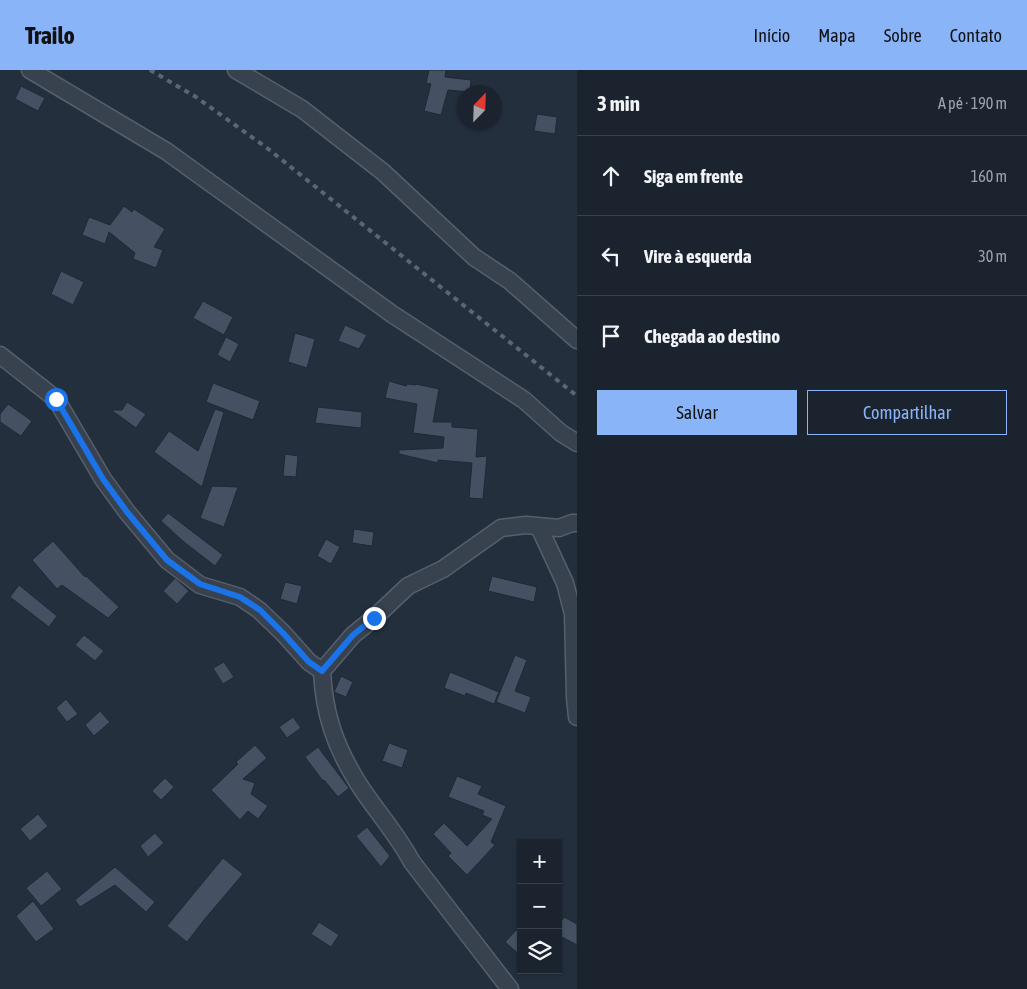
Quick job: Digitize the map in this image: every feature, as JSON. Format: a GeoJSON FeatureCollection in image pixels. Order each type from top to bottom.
{"type":"FeatureCollection","features":[{"type":"Feature","properties":{"kind":"street"},"geometry":{"type":"LineString","coordinates":[[30,70],[166,151],[392,314],[524,400],[561,433],[577,443]]}},
{"type":"Feature","properties":{"kind":"street"},"geometry":{"type":"LineString","coordinates":[[236,70],[302,109],[383,172],[474,257],[510,280],[577,340]]}},
{"type":"Feature","properties":{"kind":"street"},"geometry":{"type":"LineString","coordinates":[[0,354],[56,399],[103,479],[127,512],[167,560],[200,584],[240,597],[260,610],[309,662],[322,671]]}},
{"type":"Feature","properties":{"kind":"street"},"geometry":{"type":"LineString","coordinates":[[510,989],[412,862],[400,840],[358,783],[338,746],[327,715],[322,671],[353,635],[408,586],[444,569],[501,528],[526,525],[559,528],[577,523]]}},
{"type":"Feature","properties":{"kind":"street"},"geometry":{"type":"LineString","coordinates":[[539,527],[565,583],[574,614],[577,717]]}},
{"type":"Feature","properties":{"kind":"building"},"geometry":{"type":"Polygon","coordinates":[[[429,70],[446,70],[445,77],[471,80],[471,85],[457,85],[457,91],[448,90],[441,115],[424,111],[431,84],[426,83],[429,70]]]}},
{"type":"Feature","properties":{"kind":"building"},"geometry":{"type":"Polygon","coordinates":[[[21,86],[45,98],[38,111],[15,99],[21,86]]]}},
{"type":"Feature","properties":{"kind":"building"},"geometry":{"type":"Polygon","coordinates":[[[537,114],[557,117],[555,134],[534,131],[537,114]]]}},
{"type":"Feature","properties":{"kind":"building"},"geometry":{"type":"Polygon","coordinates":[[[124,206],[132,212],[134,209],[165,229],[154,247],[163,250],[156,268],[133,259],[135,253],[109,232],[105,244],[82,235],[89,217],[110,225],[124,206]]]}},
{"type":"Feature","properties":{"kind":"building"},"geometry":{"type":"Polygon","coordinates":[[[61,271],[84,282],[73,305],[51,294],[61,271]]]}},
{"type":"Feature","properties":{"kind":"building"},"geometry":{"type":"Polygon","coordinates":[[[203,301],[233,317],[224,335],[193,318],[203,301]]]}},
{"type":"Feature","properties":{"kind":"building"},"geometry":{"type":"Polygon","coordinates":[[[345,325],[367,335],[359,349],[338,341],[345,325]]]}},
{"type":"Feature","properties":{"kind":"building"},"geometry":{"type":"Polygon","coordinates":[[[295,333],[315,339],[307,368],[288,362],[295,333]]]}},
{"type":"Feature","properties":{"kind":"building"},"geometry":{"type":"Polygon","coordinates":[[[226,337],[239,344],[230,362],[217,355],[226,337]]]}},
{"type":"Feature","properties":{"kind":"building"},"geometry":{"type":"Polygon","coordinates":[[[389,381],[406,386],[407,384],[416,384],[439,389],[433,422],[452,422],[452,427],[478,429],[476,457],[487,456],[483,499],[469,498],[472,463],[438,460],[438,463],[399,454],[399,450],[443,448],[444,437],[413,433],[417,404],[385,398],[389,381]]]}},
{"type":"Feature","properties":{"kind":"building"},"geometry":{"type":"Polygon","coordinates":[[[213,383],[260,401],[253,420],[206,402],[213,383]]]}},
{"type":"Feature","properties":{"kind":"building"},"geometry":{"type":"Polygon","coordinates":[[[127,402],[146,414],[136,428],[111,410],[122,410],[127,402]]]}},
{"type":"Feature","properties":{"kind":"building"},"geometry":{"type":"Polygon","coordinates":[[[8,404],[32,421],[21,436],[0,422],[0,414],[8,404]]]}},
{"type":"Feature","properties":{"kind":"building"},"geometry":{"type":"Polygon","coordinates":[[[318,407],[362,412],[361,428],[315,423],[318,407]]]}},
{"type":"Feature","properties":{"kind":"building"},"geometry":{"type":"Polygon","coordinates":[[[215,409],[224,412],[202,487],[154,452],[169,431],[198,451],[215,409]]]}},
{"type":"Feature","properties":{"kind":"building"},"geometry":{"type":"Polygon","coordinates":[[[285,454],[298,456],[296,477],[283,476],[285,454]]]}},
{"type":"Feature","properties":{"kind":"building"},"geometry":{"type":"Polygon","coordinates":[[[212,486],[238,487],[224,527],[200,518],[212,486]]]}},
{"type":"Feature","properties":{"kind":"building"},"geometry":{"type":"Polygon","coordinates":[[[168,513],[223,555],[215,566],[161,521],[168,513]]]}},
{"type":"Feature","properties":{"kind":"building"},"geometry":{"type":"Polygon","coordinates":[[[354,529],[374,532],[372,546],[352,543],[354,529]]]}},
{"type":"Feature","properties":{"kind":"building"},"geometry":{"type":"Polygon","coordinates":[[[326,539],[340,547],[331,564],[317,556],[326,539]]]}},
{"type":"Feature","properties":{"kind":"building"},"geometry":{"type":"Polygon","coordinates":[[[53,541],[85,577],[119,607],[108,618],[62,585],[57,589],[32,560],[53,541]]]}},
{"type":"Feature","properties":{"kind":"building"},"geometry":{"type":"Polygon","coordinates":[[[492,576],[537,587],[534,602],[488,591],[492,576]]]}},
{"type":"Feature","properties":{"kind":"building"},"geometry":{"type":"Polygon","coordinates":[[[175,578],[189,591],[177,604],[163,591],[175,578]]]}},
{"type":"Feature","properties":{"kind":"building"},"geometry":{"type":"Polygon","coordinates":[[[285,582],[302,586],[297,604],[280,599],[285,582]]]}},
{"type":"Feature","properties":{"kind":"building"},"geometry":{"type":"Polygon","coordinates":[[[19,585],[57,616],[49,627],[10,597],[19,585]]]}},
{"type":"Feature","properties":{"kind":"building"},"geometry":{"type":"Polygon","coordinates":[[[84,635],[104,651],[95,661],[75,645],[84,635]]]}},
{"type":"Feature","properties":{"kind":"building"},"geometry":{"type":"Polygon","coordinates":[[[515,655],[527,660],[515,691],[531,697],[525,713],[496,702],[515,655]]]}},
{"type":"Feature","properties":{"kind":"building"},"geometry":{"type":"Polygon","coordinates":[[[224,662],[234,677],[223,684],[213,668],[224,662]]]}},
{"type":"Feature","properties":{"kind":"building"},"geometry":{"type":"Polygon","coordinates":[[[450,672],[499,692],[494,704],[466,693],[465,696],[444,688],[450,672]]]}},
{"type":"Feature","properties":{"kind":"building"},"geometry":{"type":"Polygon","coordinates":[[[341,676],[353,682],[346,697],[334,692],[341,676]]]}},
{"type":"Feature","properties":{"kind":"building"},"geometry":{"type":"Polygon","coordinates":[[[66,699],[78,714],[67,722],[56,708],[66,699]]]}},
{"type":"Feature","properties":{"kind":"building"},"geometry":{"type":"Polygon","coordinates":[[[100,711],[110,722],[94,736],[85,725],[100,711]]]}},
{"type":"Feature","properties":{"kind":"building"},"geometry":{"type":"Polygon","coordinates":[[[293,717],[301,728],[287,738],[279,727],[293,717]]]}},
{"type":"Feature","properties":{"kind":"building"},"geometry":{"type":"Polygon","coordinates":[[[389,743],[408,750],[402,768],[382,761],[389,743]]]}},
{"type":"Feature","properties":{"kind":"building"},"geometry":{"type":"Polygon","coordinates":[[[255,745],[267,758],[243,779],[255,783],[251,794],[268,806],[258,819],[248,811],[240,820],[211,790],[238,764],[236,762],[255,745]]]}},
{"type":"Feature","properties":{"kind":"building"},"geometry":{"type":"Polygon","coordinates":[[[318,747],[349,788],[338,797],[305,757],[318,747]]]}},
{"type":"Feature","properties":{"kind":"building"},"geometry":{"type":"Polygon","coordinates":[[[457,776],[482,786],[478,794],[506,806],[491,842],[495,845],[467,875],[448,856],[451,853],[433,834],[444,823],[467,846],[492,819],[482,815],[484,811],[448,797],[457,776]]]}},
{"type":"Feature","properties":{"kind":"building"},"geometry":{"type":"Polygon","coordinates":[[[165,778],[174,787],[161,800],[152,791],[165,778]]]}},
{"type":"Feature","properties":{"kind":"building"},"geometry":{"type":"Polygon","coordinates":[[[38,814],[48,826],[30,841],[20,829],[38,814]]]}},
{"type":"Feature","properties":{"kind":"building"},"geometry":{"type":"Polygon","coordinates":[[[367,827],[390,856],[381,867],[356,836],[367,827]]]}},
{"type":"Feature","properties":{"kind":"building"},"geometry":{"type":"Polygon","coordinates":[[[155,833],[164,843],[148,857],[140,846],[155,833]]]}},
{"type":"Feature","properties":{"kind":"building"},"geometry":{"type":"Polygon","coordinates":[[[223,858],[243,874],[187,942],[167,926],[223,858]]]}},
{"type":"Feature","properties":{"kind":"building"},"geometry":{"type":"Polygon","coordinates":[[[115,867],[155,902],[146,912],[115,885],[80,907],[75,900],[115,867]]]}},
{"type":"Feature","properties":{"kind":"building"},"geometry":{"type":"Polygon","coordinates":[[[47,871],[62,889],[41,906],[26,888],[47,871]]]}},
{"type":"Feature","properties":{"kind":"building"},"geometry":{"type":"Polygon","coordinates":[[[33,901],[54,929],[36,942],[16,916],[33,901]]]}},
{"type":"Feature","properties":{"kind":"building"},"geometry":{"type":"Polygon","coordinates":[[[564,917],[577,924],[577,945],[562,937],[562,920],[564,917]]]}},
{"type":"Feature","properties":{"kind":"building"},"geometry":{"type":"Polygon","coordinates":[[[319,922],[339,935],[331,947],[311,934],[319,922]]]}},
{"type":"Feature","properties":{"kind":"building"},"geometry":{"type":"Polygon","coordinates":[[[517,929],[517,952],[505,942],[517,929]]]}},
{"type":"Feature","properties":{"kind":"railway"},"geometry":{"type":"LineString","coordinates":[[150,70],[196,97],[267,148],[577,396]]}},
{"type":"Feature","properties":{"kind":"route"},"geometry":{"type":"LineString","coordinates":[[56,399],[103,479],[127,512],[167,560],[200,584],[240,597],[260,610],[309,662],[322,671],[353,635],[374,618]]}}]}
